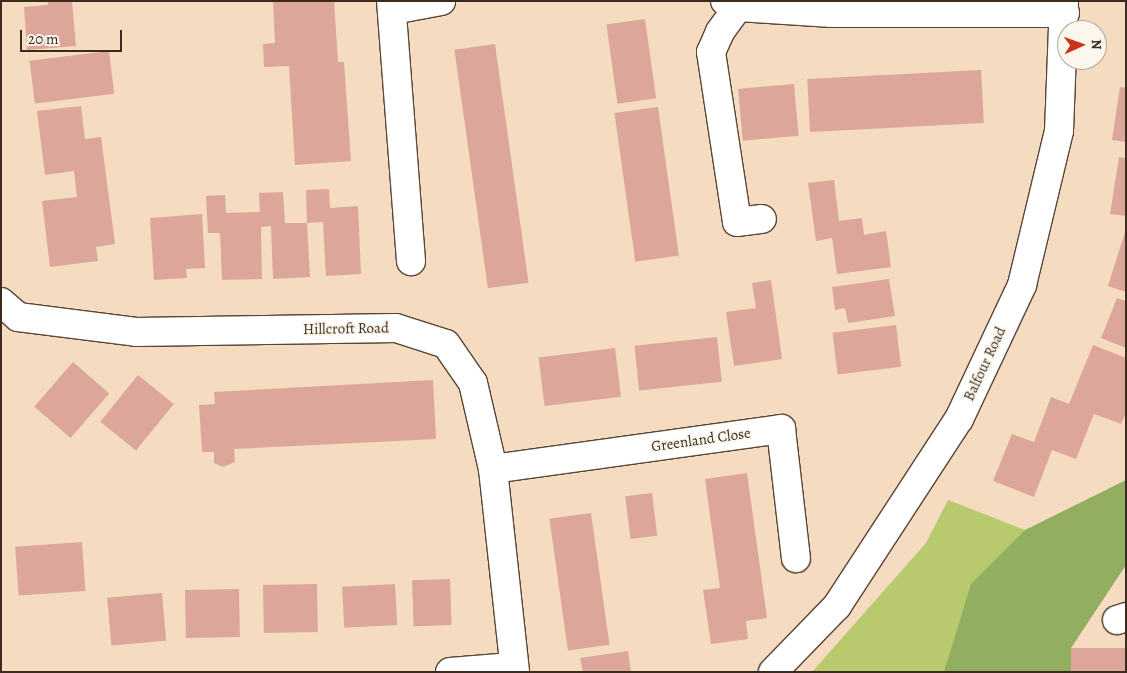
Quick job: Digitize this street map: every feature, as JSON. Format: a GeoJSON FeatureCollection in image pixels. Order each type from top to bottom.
{"type":"FeatureCollection","features":[{"type":"Feature","properties":{"kind":"street"},"geometry":{"type":"LineString","coordinates":[[411,261],[392,6],[441,1]]}},
{"type":"Feature","properties":{"kind":"street"},"geometry":{"type":"LineString","coordinates":[[762,219],[737,222],[711,52],[732,4],[832,12],[1065,7]]}},
{"type":"Feature","properties":{"kind":"street","name":"Balfour Road"},"geometry":{"type":"LineString","coordinates":[[773,672],[837,606],[959,419],[1022,285],[1059,131],[1065,7]]}},
{"type":"Feature","properties":{"kind":"street","name":"Hillcroft Road"},"geometry":{"type":"LineString","coordinates":[[1,302],[18,317],[136,332],[396,328],[446,344],[473,383],[493,469],[513,669]]}},
{"type":"Feature","properties":{"kind":"street","name":"Greenland Close"},"geometry":{"type":"LineString","coordinates":[[493,469],[781,429],[796,558]]}},
{"type":"Feature","properties":{"kind":"street"},"geometry":{"type":"LineString","coordinates":[[450,672],[513,669]]}},
{"type":"Feature","properties":{"kind":"green space"},"geometry":{"type":"Polygon","coordinates":[[[1126,480],[1126,565],[1071,648],[1071,672],[944,672],[971,584],[1025,530],[1126,480]]]}},
{"type":"Feature","properties":{"kind":"green space"},"geometry":{"type":"Polygon","coordinates":[[[948,500],[1025,530],[1014,672],[812,672],[926,543],[948,500]]]}},
{"type":"Feature","properties":{"kind":"building"},"geometry":{"type":"Polygon","coordinates":[[[48,1],[72,1],[76,46],[27,50],[24,7],[48,5],[48,1]]]}},
{"type":"Feature","properties":{"kind":"building"},"geometry":{"type":"Polygon","coordinates":[[[273,1],[334,1],[338,62],[344,62],[351,161],[295,165],[289,66],[264,67],[263,44],[275,43],[273,1]]]}},
{"type":"Feature","properties":{"kind":"building"},"geometry":{"type":"Polygon","coordinates":[[[645,19],[656,98],[618,104],[606,24],[645,19]]]}},
{"type":"Feature","properties":{"kind":"building"},"geometry":{"type":"Polygon","coordinates":[[[495,44],[529,283],[488,288],[454,50],[495,44]]]}},
{"type":"Feature","properties":{"kind":"building"},"geometry":{"type":"Polygon","coordinates":[[[109,51],[114,94],[35,103],[30,61],[109,51]]]}},
{"type":"Feature","properties":{"kind":"building"},"geometry":{"type":"Polygon","coordinates":[[[981,70],[984,123],[810,132],[807,79],[981,70]]]}},
{"type":"Feature","properties":{"kind":"building"},"geometry":{"type":"Polygon","coordinates":[[[794,84],[799,136],[743,141],[738,89],[794,84]]]}},
{"type":"Feature","properties":{"kind":"building"},"geometry":{"type":"Polygon","coordinates":[[[1120,87],[1126,88],[1126,142],[1112,140],[1120,87]]]}},
{"type":"Feature","properties":{"kind":"building"},"geometry":{"type":"Polygon","coordinates":[[[81,106],[85,139],[101,137],[115,244],[96,247],[98,261],[50,267],[42,201],[77,197],[74,171],[45,175],[37,111],[81,106]]]}},
{"type":"Feature","properties":{"kind":"building"},"geometry":{"type":"Polygon","coordinates":[[[658,107],[679,256],[635,262],[614,113],[658,107]]]}},
{"type":"Feature","properties":{"kind":"building"},"geometry":{"type":"Polygon","coordinates":[[[1119,157],[1126,158],[1126,216],[1110,214],[1119,157]]]}},
{"type":"Feature","properties":{"kind":"building"},"geometry":{"type":"Polygon","coordinates":[[[834,180],[839,221],[862,218],[864,235],[886,231],[891,267],[837,274],[832,238],[816,241],[808,183],[834,180]]]}},
{"type":"Feature","properties":{"kind":"building"},"geometry":{"type":"Polygon","coordinates":[[[329,189],[330,208],[358,206],[361,274],[326,276],[323,222],[307,223],[306,190],[329,189]]]}},
{"type":"Feature","properties":{"kind":"building"},"geometry":{"type":"Polygon","coordinates":[[[283,192],[285,223],[307,223],[310,277],[273,279],[271,226],[261,227],[262,279],[222,280],[220,233],[208,233],[206,196],[225,195],[226,213],[260,212],[259,193],[283,192]]]}},
{"type":"Feature","properties":{"kind":"building"},"geometry":{"type":"Polygon","coordinates":[[[202,214],[205,268],[186,269],[187,278],[154,280],[150,218],[202,214]]]}},
{"type":"Feature","properties":{"kind":"building"},"geometry":{"type":"Polygon","coordinates":[[[1126,232],[1126,292],[1108,286],[1126,232]]]}},
{"type":"Feature","properties":{"kind":"building"},"geometry":{"type":"Polygon","coordinates":[[[889,279],[895,316],[848,323],[845,308],[835,310],[832,287],[889,279]]]}},
{"type":"Feature","properties":{"kind":"building"},"geometry":{"type":"Polygon","coordinates":[[[771,280],[782,359],[734,366],[726,312],[756,308],[752,283],[771,280]]]}},
{"type":"Feature","properties":{"kind":"building"},"geometry":{"type":"Polygon","coordinates":[[[1117,298],[1126,301],[1126,348],[1101,338],[1117,298]]]}},
{"type":"Feature","properties":{"kind":"building"},"geometry":{"type":"Polygon","coordinates":[[[896,325],[901,367],[838,374],[832,333],[896,325]]]}},
{"type":"Feature","properties":{"kind":"building"},"geometry":{"type":"Polygon","coordinates":[[[717,337],[722,382],[639,390],[634,346],[717,337]]]}},
{"type":"Feature","properties":{"kind":"building"},"geometry":{"type":"Polygon","coordinates":[[[1093,345],[1126,358],[1126,413],[1121,424],[1094,414],[1076,459],[1052,450],[1034,497],[993,481],[1012,434],[1034,442],[1051,397],[1069,404],[1093,345]]]}},
{"type":"Feature","properties":{"kind":"building"},"geometry":{"type":"Polygon","coordinates":[[[615,348],[621,397],[545,406],[539,357],[615,348]]]}},
{"type":"Feature","properties":{"kind":"building"},"geometry":{"type":"Polygon","coordinates":[[[73,362],[109,393],[71,438],[34,407],[73,362]]]}},
{"type":"Feature","properties":{"kind":"building"},"geometry":{"type":"Polygon","coordinates":[[[138,375],[174,404],[136,451],[100,422],[138,375]]]}},
{"type":"Feature","properties":{"kind":"building"},"geometry":{"type":"Polygon","coordinates":[[[433,380],[436,439],[234,449],[235,462],[223,467],[214,463],[214,452],[202,452],[199,405],[215,404],[214,392],[433,380]]]}},
{"type":"Feature","properties":{"kind":"building"},"geometry":{"type":"Polygon","coordinates":[[[747,473],[767,618],[746,621],[748,639],[711,644],[703,590],[720,588],[705,479],[747,473]]]}},
{"type":"Feature","properties":{"kind":"building"},"geometry":{"type":"Polygon","coordinates":[[[652,493],[657,536],[630,539],[625,496],[652,493]]]}},
{"type":"Feature","properties":{"kind":"building"},"geometry":{"type":"Polygon","coordinates":[[[591,513],[610,645],[568,651],[549,519],[591,513]]]}},
{"type":"Feature","properties":{"kind":"building"},"geometry":{"type":"Polygon","coordinates":[[[82,542],[85,591],[19,596],[15,547],[82,542]]]}},
{"type":"Feature","properties":{"kind":"building"},"geometry":{"type":"Polygon","coordinates":[[[450,579],[452,625],[414,626],[412,580],[450,579]]]}},
{"type":"Feature","properties":{"kind":"building"},"geometry":{"type":"Polygon","coordinates":[[[317,584],[318,632],[264,633],[263,585],[317,584]]]}},
{"type":"Feature","properties":{"kind":"building"},"geometry":{"type":"Polygon","coordinates":[[[395,584],[397,625],[344,628],[342,587],[395,584]]]}},
{"type":"Feature","properties":{"kind":"building"},"geometry":{"type":"Polygon","coordinates":[[[239,589],[240,637],[186,638],[185,590],[239,589]]]}},
{"type":"Feature","properties":{"kind":"building"},"geometry":{"type":"Polygon","coordinates":[[[162,593],[166,641],[111,646],[107,598],[162,593]]]}},
{"type":"Feature","properties":{"kind":"building"},"geometry":{"type":"Polygon","coordinates":[[[1071,648],[1126,648],[1126,672],[1071,672],[1071,648]]]}},
{"type":"Feature","properties":{"kind":"building"},"geometry":{"type":"Polygon","coordinates":[[[628,651],[631,672],[583,672],[580,658],[628,651]]]}}]}
